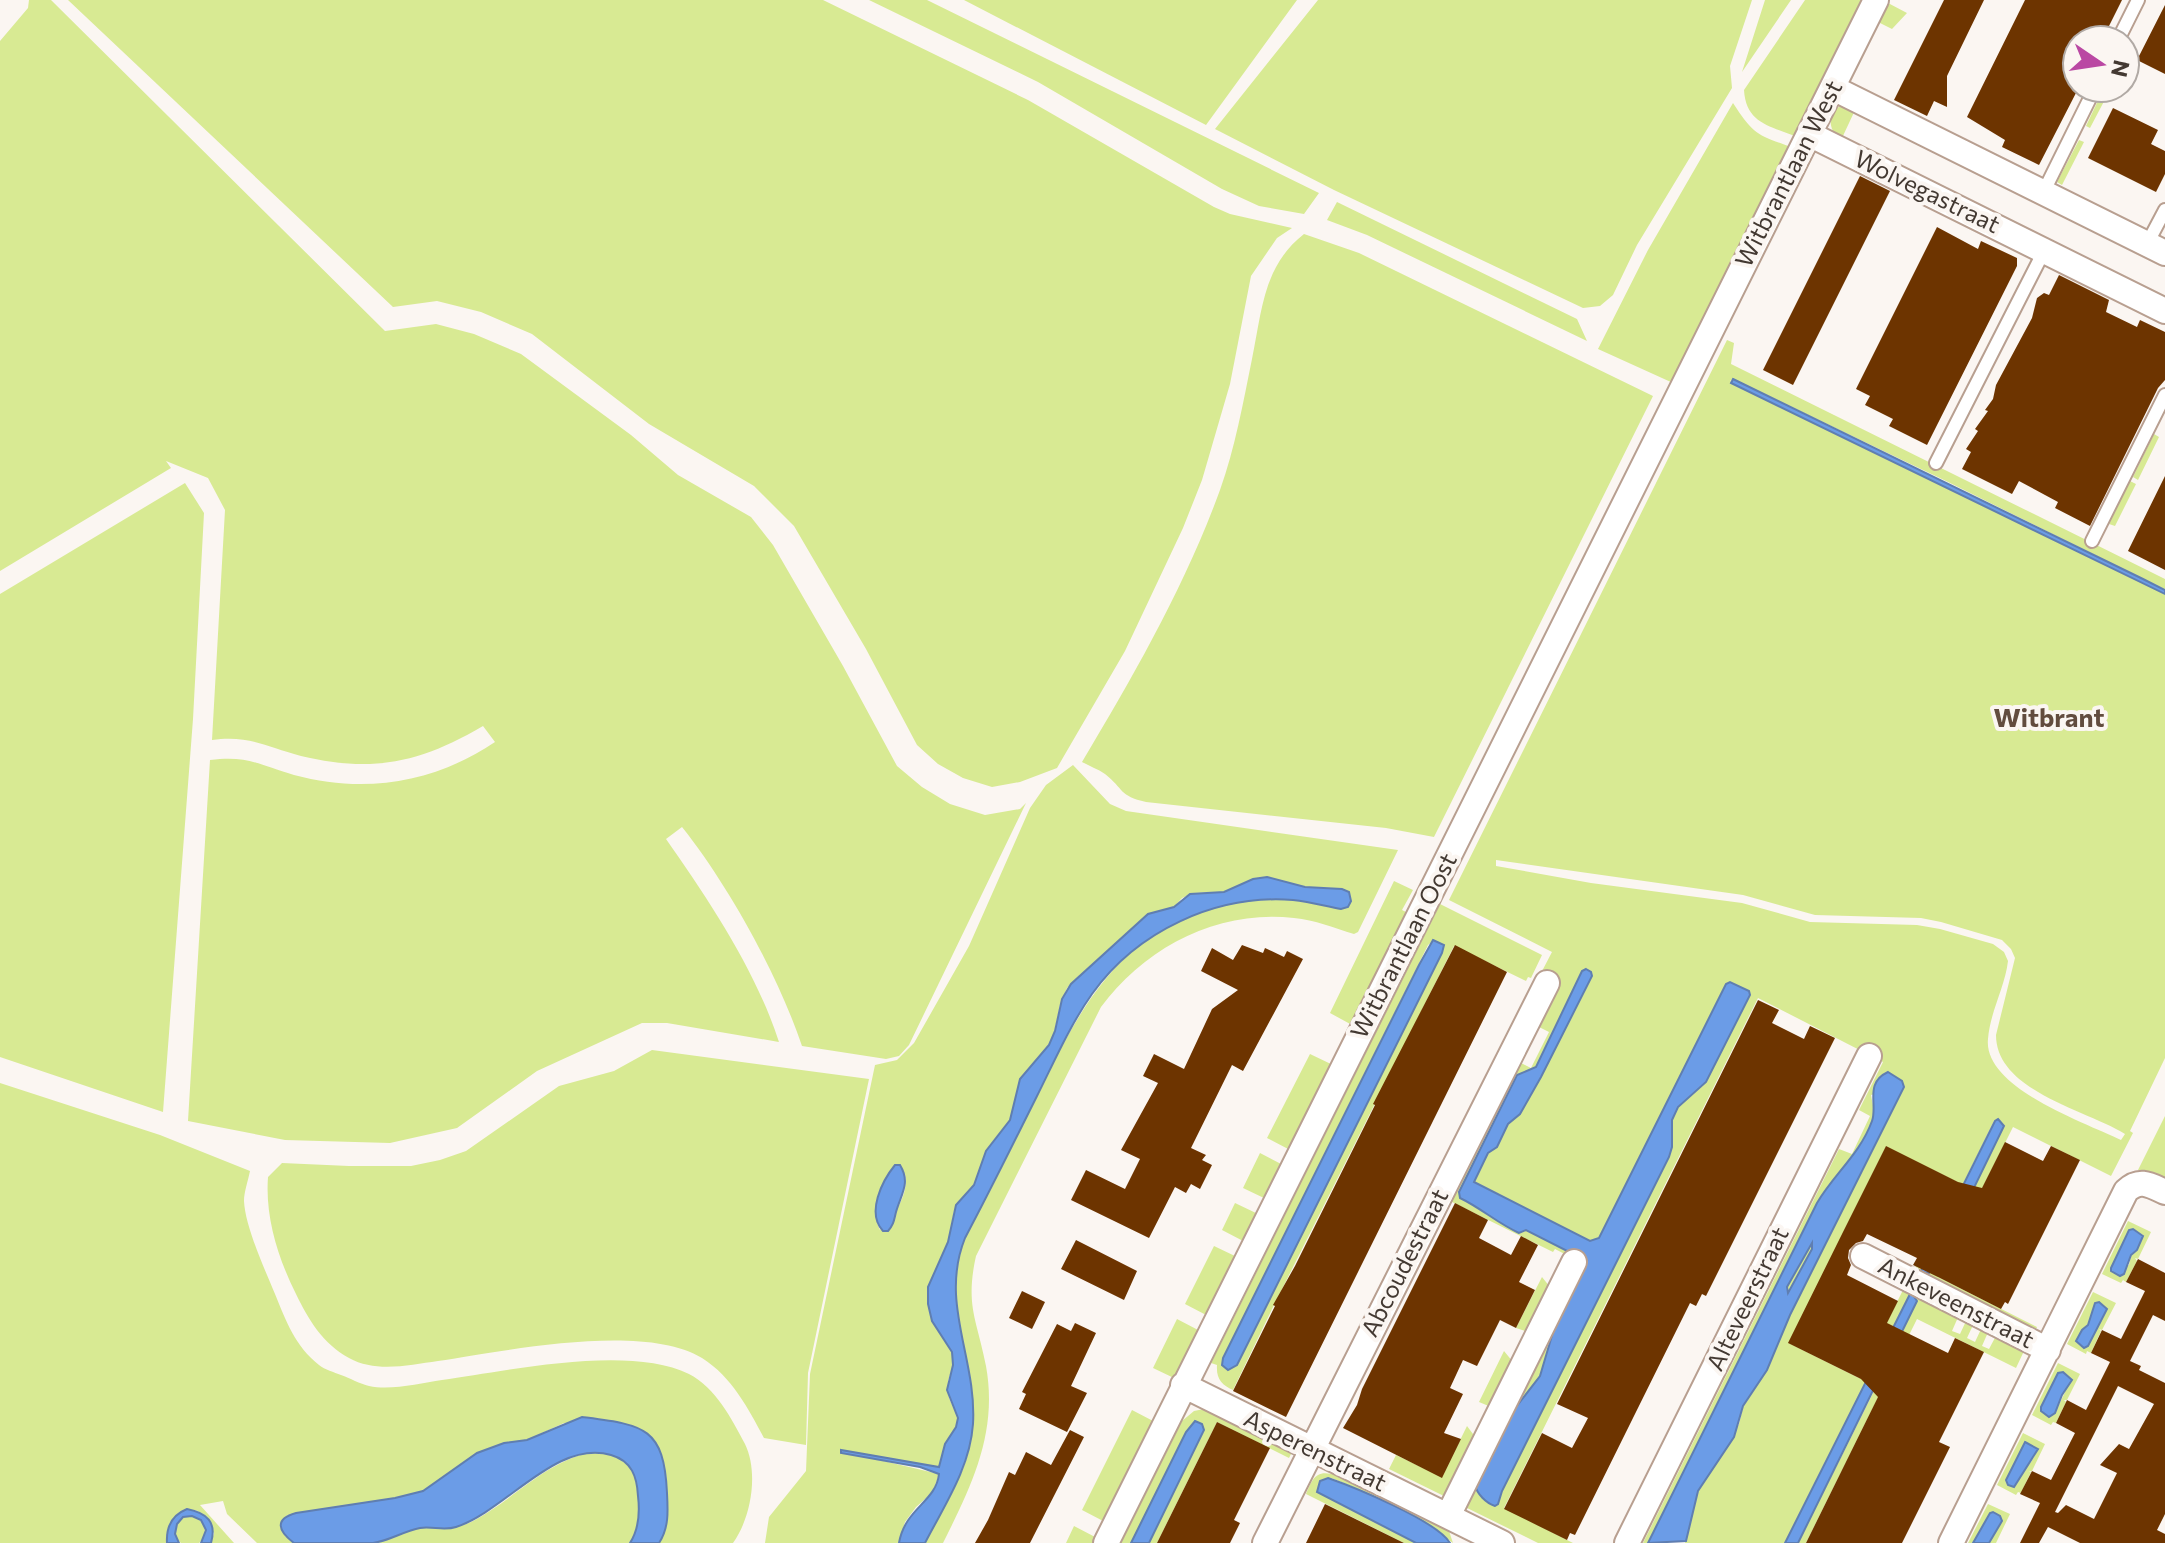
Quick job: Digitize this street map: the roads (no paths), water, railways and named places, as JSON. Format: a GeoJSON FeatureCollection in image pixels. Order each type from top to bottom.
{"type":"FeatureCollection","features":[{"type":"Feature","properties":{"kind":"street","name":"Witbrantlaan West"},"geometry":{"type":"LineString","coordinates":[[1702,348],[1876,0]]}},
{"type":"Feature","properties":{"kind":"street"},"geometry":{"type":"LineString","coordinates":[[1833,88],[2156,249]]}},
{"type":"Feature","properties":{"kind":"street","name":"Wolvegastraat"},"geometry":{"type":"LineString","coordinates":[[1809,134],[2044,251],[2163,303]]}},
{"type":"Feature","properties":{"kind":"street","name":"Witbrantlaan Oost"},"geometry":{"type":"LineString","coordinates":[[1106,1543],[1702,348]]}},
{"type":"Feature","properties":{"kind":"street","name":"Abcoudestraat"},"geometry":{"type":"LineString","coordinates":[[1265,1543],[1547,983]]}},
{"type":"Feature","properties":{"kind":"street","name":"Alteveerstraat"},"geometry":{"type":"LineString","coordinates":[[1627,1543],[1869,1056]]}},
{"type":"Feature","properties":{"kind":"street","name":"Ankeveenstraat"},"geometry":{"type":"LineString","coordinates":[[1951,1543],[2126,1191],[2134,1184],[2146,1183],[2165,1192]]}},
{"type":"Feature","properties":{"kind":"street","name":"Ankeveenstraat"},"geometry":{"type":"LineString","coordinates":[[1863,1256],[2048,1350]]}},
{"type":"Feature","properties":{"kind":"street"},"geometry":{"type":"LineString","coordinates":[[1448,1516],[1574,1262]]}},
{"type":"Feature","properties":{"kind":"street","name":"Asperenstraat"},"geometry":{"type":"LineString","coordinates":[[1183,1385],[1448,1516],[1467,1535],[1502,1543]]}},
{"type":"Feature","properties":{"kind":"lane"},"geometry":{"type":"LineString","coordinates":[[2126,24],[2138,0]]}},
{"type":"Feature","properties":{"kind":"lane"},"geometry":{"type":"LineString","coordinates":[[2043,193],[2087,104]]}},
{"type":"Feature","properties":{"kind":"lane"},"geometry":{"type":"LineString","coordinates":[[2156,249],[2165,210]]}},
{"type":"Feature","properties":{"kind":"lane"},"geometry":{"type":"LineString","coordinates":[[1936,463],[2044,251]]}},
{"type":"Feature","properties":{"kind":"lane"},"geometry":{"type":"LineString","coordinates":[[2092,541],[2165,395]]}},
{"type":"Feature","properties":{"kind":"water"},"geometry":{"type":"Polygon","coordinates":[[[1733,379],[2143,579],[2165,590],[2165,594],[1731,383],[1733,379]]]}},
{"type":"Feature","properties":{"kind":"water"},"geometry":{"type":"Polygon","coordinates":[[[1267,877],[1305,887],[1342,889],[1349,892],[1351,901],[1348,907],[1341,909],[1293,900],[1235,903],[1180,921],[1155,935],[1110,972],[1069,1031],[965,1238],[958,1262],[957,1308],[973,1400],[973,1424],[967,1456],[925,1543],[899,1543],[907,1521],[932,1492],[939,1474],[920,1467],[841,1453],[841,1450],[939,1467],[945,1444],[958,1418],[947,1390],[953,1365],[952,1352],[932,1321],[928,1287],[948,1242],[956,1205],[974,1185],[986,1151],[1010,1120],[1020,1079],[1049,1045],[1062,999],[1071,984],[1148,914],[1174,907],[1190,894],[1224,892],[1253,879],[1267,877]]]}},
{"type":"Feature","properties":{"kind":"water"},"geometry":{"type":"Polygon","coordinates":[[[1433,940],[1444,945],[1442,953],[1237,1365],[1228,1370],[1222,1365],[1223,1358],[1433,940]]]}},
{"type":"Feature","properties":{"kind":"water"},"geometry":{"type":"Polygon","coordinates":[[[1586,969],[1592,976],[1541,1077],[1520,1114],[1508,1124],[1497,1147],[1488,1153],[1474,1182],[1590,1241],[1599,1238],[1726,984],[1730,982],[1749,991],[1750,995],[1706,1082],[1678,1107],[1672,1120],[1669,1157],[1495,1506],[1482,1498],[1475,1485],[1513,1411],[1540,1376],[1553,1332],[1587,1261],[1526,1230],[1519,1233],[1511,1229],[1460,1198],[1459,1192],[1517,1075],[1536,1067],[1582,971],[1586,969]]]}},
{"type":"Feature","properties":{"kind":"water"},"geometry":{"type":"Polygon","coordinates":[[[1888,1072],[1902,1081],[1904,1087],[1790,1315],[1767,1370],[1743,1406],[1734,1437],[1698,1491],[1686,1541],[1648,1543],[1817,1203],[1867,1133],[1873,1115],[1874,1088],[1888,1072]],[[1812,1243],[1787,1287],[1788,1293],[1812,1249],[1812,1243]]]}},
{"type":"Feature","properties":{"kind":"water"},"geometry":{"type":"Polygon","coordinates":[[[1998,1119],[2004,1126],[1936,1266],[1929,1273],[1921,1272],[1995,1121],[1998,1119]]]}},
{"type":"Feature","properties":{"kind":"water"},"geometry":{"type":"Polygon","coordinates":[[[895,1165],[900,1165],[903,1171],[904,1188],[893,1224],[888,1231],[883,1231],[878,1224],[876,1206],[881,1188],[895,1165]]]}},
{"type":"Feature","properties":{"kind":"water"},"geometry":{"type":"Polygon","coordinates":[[[2133,1229],[2143,1236],[2124,1274],[2120,1276],[2111,1268],[2129,1230],[2133,1229]]]}},
{"type":"Feature","properties":{"kind":"water"},"geometry":{"type":"Polygon","coordinates":[[[1911,1292],[1917,1301],[1798,1543],[1785,1543],[1911,1292]]]}},
{"type":"Feature","properties":{"kind":"water"},"geometry":{"type":"Polygon","coordinates":[[[2099,1302],[2107,1309],[2088,1346],[2084,1348],[2076,1341],[2088,1325],[2095,1303],[2099,1302]]]}},
{"type":"Feature","properties":{"kind":"water"},"geometry":{"type":"Polygon","coordinates":[[[2063,1372],[2072,1380],[2055,1413],[2049,1417],[2041,1411],[2041,1407],[2058,1373],[2063,1372]]]}},
{"type":"Feature","properties":{"kind":"water"},"geometry":{"type":"Polygon","coordinates":[[[582,1417],[635,1427],[655,1442],[665,1471],[668,1513],[659,1543],[630,1543],[639,1515],[635,1476],[624,1461],[611,1455],[591,1453],[571,1457],[551,1467],[475,1519],[456,1527],[420,1528],[373,1543],[294,1543],[282,1530],[281,1522],[296,1513],[423,1491],[477,1453],[504,1443],[527,1440],[582,1417]]]}},
{"type":"Feature","properties":{"kind":"water"},"geometry":{"type":"Polygon","coordinates":[[[1195,1421],[1202,1424],[1204,1430],[1149,1543],[1131,1543],[1186,1432],[1195,1421]]]}},
{"type":"Feature","properties":{"kind":"water"},"geometry":{"type":"Polygon","coordinates":[[[2025,1442],[2038,1449],[2014,1487],[2008,1485],[2006,1480],[2025,1442]]]}},
{"type":"Feature","properties":{"kind":"water"},"geometry":{"type":"Polygon","coordinates":[[[1328,1478],[1413,1515],[1450,1543],[1416,1543],[1317,1492],[1320,1481],[1328,1478]]]}},
{"type":"Feature","properties":{"kind":"water"},"geometry":{"type":"Polygon","coordinates":[[[187,1509],[209,1520],[213,1529],[211,1543],[201,1543],[206,1530],[201,1520],[192,1516],[183,1517],[177,1524],[175,1534],[179,1543],[167,1543],[171,1522],[187,1509]]]}},
{"type":"Feature","properties":{"kind":"water"},"geometry":{"type":"Polygon","coordinates":[[[1993,1512],[2002,1521],[1989,1543],[1973,1543],[1990,1513],[1993,1512]]]}},
{"type":"Feature","properties":{"kind":"district","name":"Witbrant"},"geometry":{"type":"Point","coordinates":[2049,718]}}]}
